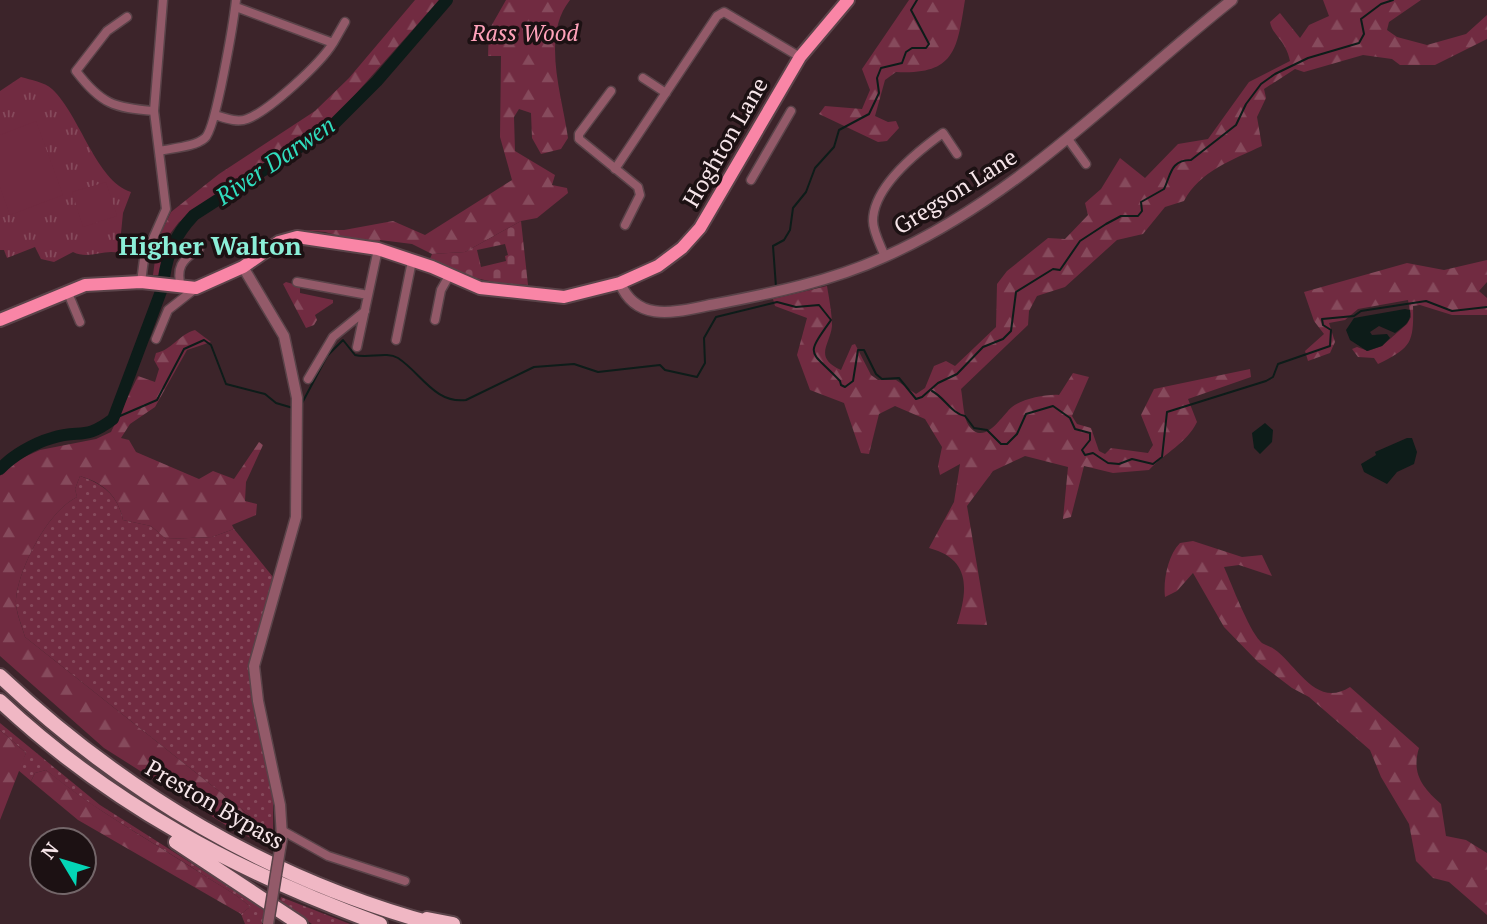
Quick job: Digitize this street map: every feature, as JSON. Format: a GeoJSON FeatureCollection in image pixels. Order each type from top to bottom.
{"type":"FeatureCollection","features":[{"type":"Feature","properties":{"kind":"highway","name":"Preston Bypass"},"geometry":{"type":"LineString","coordinates":[[0,676],[79,745],[165,805],[234,846],[303,879],[394,913],[434,924]]}},
{"type":"Feature","properties":{"kind":"highway","name":"Preston Bypass"},"geometry":{"type":"LineString","coordinates":[[0,701],[82,771],[116,796],[190,840],[317,901],[380,924]]}},
{"type":"Feature","properties":{"kind":"highway"},"geometry":{"type":"LineString","coordinates":[[0,713],[33,743],[115,804],[300,924]]}},
{"type":"Feature","properties":{"kind":"highway"},"geometry":{"type":"LineString","coordinates":[[394,913],[453,924]]}},
{"type":"Feature","properties":{"kind":"main road","name":"Hoghton Lane"},"geometry":{"type":"LineString","coordinates":[[197,288],[243,267],[279,242],[297,237],[378,249],[480,288],[564,297],[620,283],[658,266],[682,248],[715,206],[755,129],[800,57],[848,0]]}},
{"type":"Feature","properties":{"kind":"main road"},"geometry":{"type":"LineString","coordinates":[[0,320],[85,285],[147,283],[197,288]]}},
{"type":"Feature","properties":{"kind":"street"},"geometry":{"type":"LineString","coordinates":[[147,283],[144,259],[166,209],[154,111],[163,0]]}},
{"type":"Feature","properties":{"kind":"street","name":"Gregson Lane"},"geometry":{"type":"LineString","coordinates":[[620,283],[634,302],[659,314],[794,287],[885,257],[936,231],[1068,139],[1232,0]]}},
{"type":"Feature","properties":{"kind":"street"},"geometry":{"type":"LineString","coordinates":[[159,151],[198,143],[208,136],[215,115],[236,3],[333,43]]}},
{"type":"Feature","properties":{"kind":"street"},"geometry":{"type":"LineString","coordinates":[[615,169],[717,16],[724,12],[800,57]]}},
{"type":"Feature","properties":{"kind":"street"},"geometry":{"type":"LineString","coordinates":[[127,17],[107,31],[76,71],[103,101],[121,109],[154,111]]}},
{"type":"Feature","properties":{"kind":"street"},"geometry":{"type":"LineString","coordinates":[[215,115],[236,120],[253,116],[320,62],[345,22]]}},
{"type":"Feature","properties":{"kind":"street"},"geometry":{"type":"LineString","coordinates":[[643,78],[666,93]]}},
{"type":"Feature","properties":{"kind":"street"},"geometry":{"type":"LineString","coordinates":[[611,91],[579,134],[579,139],[640,191],[625,225]]}},
{"type":"Feature","properties":{"kind":"street"},"geometry":{"type":"LineString","coordinates":[[751,180],[791,111]]}},
{"type":"Feature","properties":{"kind":"street"},"geometry":{"type":"LineString","coordinates":[[755,129],[774,139]]}},
{"type":"Feature","properties":{"kind":"street"},"geometry":{"type":"LineString","coordinates":[[885,257],[873,225],[874,212],[903,165],[943,133],[957,154]]}},
{"type":"Feature","properties":{"kind":"street"},"geometry":{"type":"LineString","coordinates":[[1068,139],[1086,164]]}},
{"type":"Feature","properties":{"kind":"street"},"geometry":{"type":"LineString","coordinates":[[179,288],[177,274],[180,264],[199,249]]}},
{"type":"Feature","properties":{"kind":"street"},"geometry":{"type":"LineString","coordinates":[[357,347],[378,249]]}},
{"type":"Feature","properties":{"kind":"street"},"geometry":{"type":"LineString","coordinates":[[396,340],[412,261]]}},
{"type":"Feature","properties":{"kind":"street"},"geometry":{"type":"LineString","coordinates":[[243,267],[284,336],[297,405],[296,517],[254,666],[282,834],[268,924]]}},
{"type":"Feature","properties":{"kind":"street"},"geometry":{"type":"LineString","coordinates":[[435,320],[441,289],[449,276]]}},
{"type":"Feature","properties":{"kind":"street"},"geometry":{"type":"LineString","coordinates":[[297,282],[368,295]]}},
{"type":"Feature","properties":{"kind":"street"},"geometry":{"type":"LineString","coordinates":[[156,339],[168,310],[197,288]]}},
{"type":"Feature","properties":{"kind":"street"},"geometry":{"type":"LineString","coordinates":[[68,293],[80,322]]}},
{"type":"Feature","properties":{"kind":"street"},"geometry":{"type":"LineString","coordinates":[[309,379],[333,337],[365,312]]}},
{"type":"Feature","properties":{"kind":"street"},"geometry":{"type":"LineString","coordinates":[[282,834],[328,856],[405,881]]}},
{"type":"Feature","properties":{"kind":"green space"},"geometry":{"type":"Polygon","coordinates":[[[415,0],[439,0],[329,124],[179,222],[169,235],[159,275],[153,275],[155,260],[149,258],[171,212],[219,174],[315,111],[349,78],[415,0]]]}},
{"type":"Feature","properties":{"kind":"green space","name":"Rass Wood"},"geometry":{"type":"Polygon","coordinates":[[[506,0],[570,0],[561,15],[555,48],[558,85],[568,138],[561,149],[541,154],[532,138],[531,113],[519,109],[514,117],[515,151],[555,175],[552,185],[567,188],[568,193],[537,218],[521,221],[465,252],[432,254],[412,244],[380,240],[378,247],[325,232],[301,230],[344,230],[393,221],[425,235],[512,180],[500,137],[501,56],[488,56],[489,30],[506,0]]]}},
{"type":"Feature","properties":{"kind":"green space"},"geometry":{"type":"Polygon","coordinates":[[[909,0],[965,0],[955,46],[942,64],[916,72],[896,72],[885,80],[875,116],[888,122],[896,121],[899,128],[887,141],[878,142],[819,114],[825,106],[862,109],[870,90],[862,69],[909,0]]]}},
{"type":"Feature","properties":{"kind":"green space"},"geometry":{"type":"Polygon","coordinates":[[[1323,0],[1421,0],[1389,22],[1387,30],[1397,37],[1427,45],[1466,34],[1487,15],[1487,39],[1435,65],[1400,65],[1392,59],[1363,55],[1304,72],[1295,69],[1264,89],[1266,98],[1257,117],[1262,146],[1208,174],[1184,201],[1165,207],[1143,234],[1117,240],[1065,287],[1037,296],[1029,311],[1028,325],[961,389],[966,418],[975,432],[987,431],[1012,407],[1022,402],[1041,396],[1059,395],[1073,373],[1089,377],[1072,416],[1077,424],[1091,428],[1099,451],[1105,454],[1111,448],[1148,453],[1153,445],[1141,415],[1154,389],[1250,369],[1251,377],[1188,399],[1197,422],[1181,442],[1149,470],[1113,473],[1084,466],[1071,517],[1063,519],[1068,467],[1025,456],[993,471],[967,506],[987,625],[957,624],[963,599],[963,577],[953,560],[929,548],[954,502],[960,464],[940,475],[938,466],[942,447],[925,419],[895,406],[879,414],[869,454],[861,453],[844,403],[810,390],[797,355],[807,318],[775,306],[773,299],[827,286],[832,326],[825,355],[832,365],[841,370],[852,345],[855,344],[871,375],[878,380],[896,380],[916,394],[925,388],[934,366],[946,361],[955,366],[996,327],[997,284],[1007,271],[1048,238],[1065,239],[1088,215],[1085,203],[1101,189],[1120,158],[1145,178],[1178,144],[1208,139],[1249,82],[1290,61],[1270,22],[1280,13],[1300,38],[1309,25],[1329,16],[1323,0]]]}},
{"type":"Feature","properties":{"kind":"green space"},"geometry":{"type":"Polygon","coordinates":[[[21,77],[52,89],[62,100],[108,175],[131,192],[123,213],[119,253],[85,255],[73,252],[54,262],[41,259],[35,247],[7,258],[4,250],[0,250],[0,91],[21,77]]]}},
{"type":"Feature","properties":{"kind":"green space"},"geometry":{"type":"Polygon","coordinates":[[[36,121],[63,195],[10,215],[0,187],[0,135],[36,121]]]}},
{"type":"Feature","properties":{"kind":"green space"},"geometry":{"type":"Polygon","coordinates":[[[106,182],[117,216],[83,227],[72,192],[106,182]]]}},
{"type":"Feature","properties":{"kind":"green space"},"geometry":{"type":"Polygon","coordinates":[[[521,221],[528,285],[478,278],[430,259],[432,254],[465,252],[521,221]],[[505,244],[477,250],[481,267],[506,261],[505,256],[508,255],[505,244]]]}},
{"type":"Feature","properties":{"kind":"green space"},"geometry":{"type":"Polygon","coordinates":[[[1487,260],[1487,282],[1479,291],[1487,298],[1487,315],[1452,315],[1420,305],[1413,306],[1413,328],[1408,343],[1398,353],[1378,364],[1374,358],[1358,357],[1352,349],[1357,347],[1368,351],[1382,346],[1407,324],[1411,317],[1408,300],[1358,309],[1345,320],[1329,323],[1335,342],[1330,353],[1308,361],[1305,351],[1324,334],[1314,321],[1304,292],[1407,263],[1444,270],[1487,260]]]}},
{"type":"Feature","properties":{"kind":"green space"},"geometry":{"type":"Polygon","coordinates":[[[286,282],[300,286],[300,293],[333,300],[333,303],[315,315],[317,320],[314,325],[306,328],[283,284],[286,282]]]}},
{"type":"Feature","properties":{"kind":"green space"},"geometry":{"type":"Polygon","coordinates":[[[195,330],[211,342],[187,350],[155,407],[130,424],[121,438],[129,440],[136,452],[199,479],[213,471],[234,479],[259,442],[263,445],[246,482],[245,501],[257,504],[256,515],[232,525],[234,529],[212,537],[166,539],[151,526],[123,520],[114,497],[96,482],[80,476],[75,489],[77,497],[56,514],[29,556],[18,586],[17,608],[25,637],[273,834],[271,847],[235,831],[104,748],[0,656],[0,476],[13,462],[40,450],[96,439],[111,432],[138,376],[155,382],[159,369],[154,360],[156,353],[195,330]]]}},
{"type":"Feature","properties":{"kind":"green space"},"geometry":{"type":"Polygon","coordinates":[[[80,476],[109,492],[118,504],[123,520],[151,526],[166,539],[212,537],[234,529],[273,577],[248,671],[273,799],[273,834],[25,637],[16,603],[18,586],[29,556],[46,527],[66,504],[77,497],[75,489],[80,476]]]}},
{"type":"Feature","properties":{"kind":"green space"},"geometry":{"type":"Polygon","coordinates":[[[1193,541],[1242,557],[1262,555],[1272,576],[1239,565],[1224,567],[1255,635],[1317,689],[1327,693],[1350,687],[1419,748],[1417,765],[1420,780],[1441,804],[1446,836],[1466,840],[1487,853],[1487,915],[1449,882],[1433,878],[1416,861],[1409,824],[1381,777],[1370,750],[1309,697],[1292,688],[1258,662],[1224,627],[1193,573],[1177,591],[1165,597],[1166,576],[1172,554],[1180,543],[1193,541]]]}},
{"type":"Feature","properties":{"kind":"green space"},"geometry":{"type":"Polygon","coordinates":[[[0,723],[100,805],[265,910],[262,924],[245,924],[241,914],[250,907],[239,897],[103,812],[46,770],[35,773],[31,781],[18,770],[26,753],[0,730],[0,723]]]}},
{"type":"Feature","properties":{"kind":"green space"},"geometry":{"type":"Polygon","coordinates":[[[0,730],[26,753],[0,820],[0,730]]]}},
{"type":"Feature","properties":{"kind":"green space"},"geometry":{"type":"Polygon","coordinates":[[[46,770],[103,812],[233,893],[250,907],[241,914],[98,832],[98,826],[88,826],[78,820],[31,781],[35,773],[46,770]]]}},
{"type":"Feature","properties":{"kind":"green space"},"geometry":{"type":"Polygon","coordinates":[[[281,897],[350,924],[312,924],[280,902],[281,897]]]}},
{"type":"Feature","properties":{"kind":"shaded area"},"geometry":{"type":"Polygon","coordinates":[[[1410,310],[1409,321],[1395,333],[1379,326],[1370,332],[1372,335],[1387,334],[1390,338],[1382,346],[1367,351],[1350,340],[1346,330],[1354,318],[1410,310]]]}},
{"type":"Feature","properties":{"kind":"shaded area"},"geometry":{"type":"Polygon","coordinates":[[[1265,423],[1273,430],[1272,442],[1260,454],[1254,448],[1252,433],[1265,423]]]}},
{"type":"Feature","properties":{"kind":"shaded area"},"geometry":{"type":"Polygon","coordinates":[[[1412,438],[1417,452],[1414,464],[1397,472],[1387,484],[1364,472],[1361,464],[1376,455],[1375,452],[1412,438]]]}},
{"type":"Feature","properties":{"kind":"waterway","name":"River Darwen"},"geometry":{"type":"LineString","coordinates":[[0,469],[38,443],[89,432],[113,419],[163,286],[172,247],[187,223],[194,215],[331,127],[377,81],[447,0]]}},
{"type":"Feature","properties":{"kind":"waterway"},"geometry":{"type":"LineString","coordinates":[[776,287],[773,246],[784,240],[790,230],[793,208],[806,192],[815,168],[834,147],[839,130],[869,114],[879,93],[877,78],[881,68],[902,63],[906,52],[912,48],[926,48],[929,44],[911,10],[917,0]]}},
{"type":"Feature","properties":{"kind":"waterway"},"geometry":{"type":"LineString","coordinates":[[301,405],[327,356],[343,340],[355,355],[388,355],[398,358],[437,392],[455,400],[466,400],[534,367],[574,364],[598,372],[660,365],[665,370],[697,377],[705,363],[704,338],[716,317],[777,302],[796,307],[819,305],[831,320],[817,341],[814,353],[841,385],[845,387],[853,381],[858,350],[864,350],[876,374],[882,379],[899,378],[916,399],[922,397],[938,383],[957,374],[983,347],[1003,339],[1011,331],[1016,292],[1053,269],[1060,270],[1080,241],[1106,224],[1121,216],[1138,216],[1142,211],[1141,202],[1164,189],[1175,165],[1191,160],[1236,125],[1246,104],[1261,84],[1308,58],[1359,43],[1364,34],[1361,19],[1381,4],[1393,0]]}},
{"type":"Feature","properties":{"kind":"waterway"},"geometry":{"type":"LineString","coordinates":[[932,391],[956,412],[965,416],[974,428],[987,430],[1001,444],[1007,444],[1017,434],[1026,414],[1053,406],[1070,418],[1075,429],[1090,433],[1090,440],[1082,450],[1085,455],[1093,453],[1108,463],[1119,464],[1132,459],[1153,464],[1162,457],[1167,412],[1266,381],[1273,377],[1278,364],[1330,346],[1331,330],[1323,325],[1322,319],[1354,316],[1361,311],[1426,301],[1452,311],[1487,307]]}},
{"type":"Feature","properties":{"kind":"waterway"},"geometry":{"type":"LineString","coordinates":[[113,419],[157,400],[184,349],[204,340],[211,345],[226,384],[265,394],[276,403],[293,408]]}},
{"type":"Feature","properties":{"kind":"district","name":"Higher Walton"},"geometry":{"type":"Point","coordinates":[210,245]}}]}
